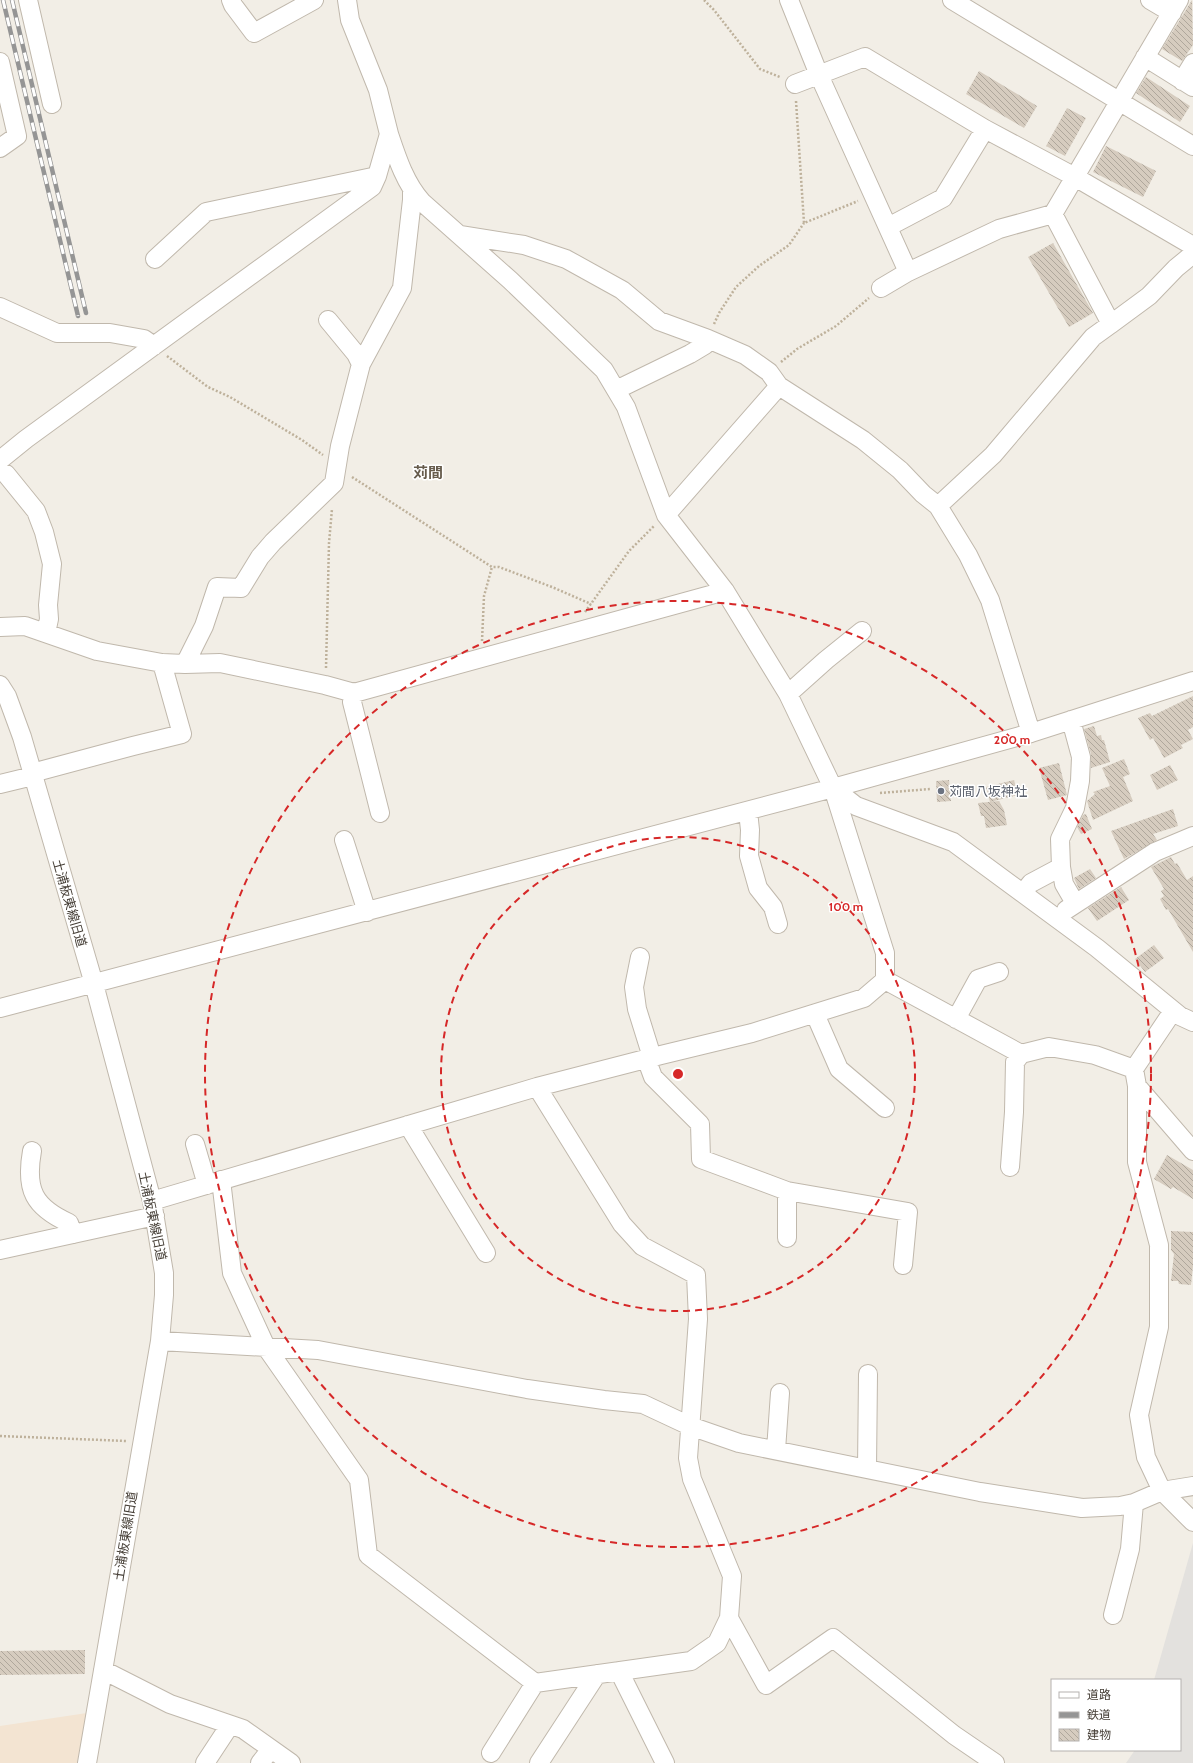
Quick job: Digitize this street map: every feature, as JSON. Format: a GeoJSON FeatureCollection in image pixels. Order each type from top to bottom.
{"type":"FeatureCollection","features":[{"type":"Feature","properties":{"kind":"street"},"geometry":{"type":"LineString","coordinates":[[28,0],[52,104]]}},
{"type":"Feature","properties":{"kind":"street"},"geometry":{"type":"LineString","coordinates":[[231,0],[233,6],[254,33],[314,0]]}},
{"type":"Feature","properties":{"kind":"street"},"geometry":{"type":"LineString","coordinates":[[0,1250],[73,1234],[153,1208],[214,1183],[538,1087],[752,1033],[815,1014],[864,998],[884,980],[886,953],[833,788],[788,694],[725,591],[666,515],[626,407],[604,370],[510,280],[422,202],[412,190],[398,160],[389,134],[378,90],[350,20],[347,0]]}},
{"type":"Feature","properties":{"kind":"street"},"geometry":{"type":"LineString","coordinates":[[789,0],[819,75],[908,272]]}},
{"type":"Feature","properties":{"kind":"street"},"geometry":{"type":"LineString","coordinates":[[952,0],[1193,146]]}},
{"type":"Feature","properties":{"kind":"street"},"geometry":{"type":"LineString","coordinates":[[881,288],[908,272],[999,229],[1053,214],[1176,6],[1150,0]]}},
{"type":"Feature","properties":{"kind":"street"},"geometry":{"type":"LineString","coordinates":[[795,84],[865,57],[985,129],[1075,177],[1193,246]]}},
{"type":"Feature","properties":{"kind":"street"},"geometry":{"type":"LineString","coordinates":[[1145,58],[1188,84],[1193,63]]}},
{"type":"Feature","properties":{"kind":"street"},"geometry":{"type":"LineString","coordinates":[[0,62],[16,136],[0,148]]}},
{"type":"Feature","properties":{"kind":"street"},"geometry":{"type":"LineString","coordinates":[[888,227],[943,198],[985,129]]}},
{"type":"Feature","properties":{"kind":"street"},"geometry":{"type":"LineString","coordinates":[[0,460],[26,439],[372,187],[377,176],[389,134]]}},
{"type":"Feature","properties":{"kind":"street"},"geometry":{"type":"LineString","coordinates":[[155,259],[206,212],[377,176]]}},
{"type":"Feature","properties":{"kind":"street"},"geometry":{"type":"LineString","coordinates":[[185,664],[204,626],[217,587],[241,588],[260,557],[335,475],[361,364],[402,288],[412,190]]}},
{"type":"Feature","properties":{"kind":"street"},"geometry":{"type":"LineString","coordinates":[[1053,214],[1111,324]]}},
{"type":"Feature","properties":{"kind":"street"},"geometry":{"type":"LineString","coordinates":[[460,235],[524,245],[566,259],[622,290],[659,321],[708,339],[745,355],[774,379],[863,440],[900,470],[923,494],[938,506],[968,555],[990,600],[1031,733]]}},
{"type":"Feature","properties":{"kind":"street"},"geometry":{"type":"LineString","coordinates":[[938,506],[993,455],[1093,337],[1149,296],[1176,268],[1193,254]]}},
{"type":"Feature","properties":{"kind":"street"},"geometry":{"type":"LineString","coordinates":[[0,307],[57,333],[110,333],[144,339],[154,346]]}},
{"type":"Feature","properties":{"kind":"street"},"geometry":{"type":"LineString","coordinates":[[328,320],[356,354],[361,364]]}},
{"type":"Feature","properties":{"kind":"street"},"geometry":{"type":"LineString","coordinates":[[616,390],[690,354],[706,345],[708,339]]}},
{"type":"Feature","properties":{"kind":"street"},"geometry":{"type":"LineString","coordinates":[[666,515],[774,379]]}},
{"type":"Feature","properties":{"kind":"street"},"geometry":{"type":"LineString","coordinates":[[0,470],[6,474],[21,492],[36,511],[41,521],[52,564],[48,605],[49,619],[46,633]]}},
{"type":"Feature","properties":{"kind":"street"},"geometry":{"type":"LineString","coordinates":[[0,627],[25,626],[97,651],[162,663],[220,664],[325,685],[354,693],[725,591]]}},
{"type":"Feature","properties":{"kind":"street"},"geometry":{"type":"LineString","coordinates":[[788,694],[826,660],[862,631]]}},
{"type":"Feature","properties":{"kind":"street"},"geometry":{"type":"LineString","coordinates":[[0,784],[133,746],[182,734],[162,663]]}},
{"type":"Feature","properties":{"kind":"street"},"geometry":{"type":"LineString","coordinates":[[0,1008],[833,788],[1031,733],[1193,681]]}},
{"type":"Feature","properties":{"kind":"street","name":"土浦板東線旧道"},"geometry":{"type":"LineString","coordinates":[[0,684],[7,696],[22,737],[94,984],[153,1208],[164,1273],[164,1295],[160,1341],[141,1441],[87,1763]]}},
{"type":"Feature","properties":{"kind":"street"},"geometry":{"type":"LineString","coordinates":[[354,693],[352,702],[380,813]]}},
{"type":"Feature","properties":{"kind":"street"},"geometry":{"type":"LineString","coordinates":[[1071,720],[1080,757],[1080,782],[1075,808],[1060,839],[1061,868],[1064,884],[1075,903]]}},
{"type":"Feature","properties":{"kind":"street"},"geometry":{"type":"LineString","coordinates":[[833,788],[856,806],[953,842],[1097,948],[1180,1016],[1193,1022]]}},
{"type":"Feature","properties":{"kind":"street"},"geometry":{"type":"LineString","coordinates":[[748,811],[750,830],[749,856],[758,888],[773,907],[778,924]]}},
{"type":"Feature","properties":{"kind":"street"},"geometry":{"type":"LineString","coordinates":[[1056,917],[1075,903],[1155,852],[1193,836]]}},
{"type":"Feature","properties":{"kind":"street"},"geometry":{"type":"LineString","coordinates":[[344,840],[367,912]]}},
{"type":"Feature","properties":{"kind":"street"},"geometry":{"type":"LineString","coordinates":[[1023,893],[1031,883],[1061,868]]}},
{"type":"Feature","properties":{"kind":"street"},"geometry":{"type":"LineString","coordinates":[[640,957],[634,987],[637,1009],[653,1077],[700,1124],[701,1160],[787,1191],[908,1212],[903,1265]]}},
{"type":"Feature","properties":{"kind":"street"},"geometry":{"type":"LineString","coordinates":[[956,1019],[978,979],[999,972]]}},
{"type":"Feature","properties":{"kind":"street"},"geometry":{"type":"LineString","coordinates":[[884,980],[1021,1054],[1050,1048],[1095,1055],[1136,1078],[1193,1151]]}},
{"type":"Feature","properties":{"kind":"street"},"geometry":{"type":"LineString","coordinates":[[1174,1011],[1136,1078],[1137,1162],[1159,1245],[1159,1327],[1139,1415],[1146,1457],[1162,1491],[1193,1522]]}},
{"type":"Feature","properties":{"kind":"street"},"geometry":{"type":"LineString","coordinates":[[815,1014],[839,1070],[885,1108]]}},
{"type":"Feature","properties":{"kind":"street"},"geometry":{"type":"LineString","coordinates":[[1010,1167],[1014,1112],[1015,1062],[1021,1054]]}},
{"type":"Feature","properties":{"kind":"street"},"geometry":{"type":"LineString","coordinates":[[195,1144],[214,1183],[232,1273],[266,1347],[359,1480],[368,1556],[535,1683],[691,1661],[716,1642],[729,1618],[732,1576],[692,1479],[688,1458],[698,1319],[696,1275],[642,1246],[622,1224],[538,1087]]}},
{"type":"Feature","properties":{"kind":"street"},"geometry":{"type":"LineString","coordinates":[[408,1125],[486,1253]]}},
{"type":"Feature","properties":{"kind":"street"},"geometry":{"type":"LineString","coordinates":[[32,1152],[28,1169],[32,1191],[42,1206],[55,1216],[69,1223],[73,1234]]}},
{"type":"Feature","properties":{"kind":"street"},"geometry":{"type":"LineString","coordinates":[[787,1191],[787,1238]]}},
{"type":"Feature","properties":{"kind":"street"},"geometry":{"type":"LineString","coordinates":[[160,1341],[318,1350],[527,1389],[643,1404],[690,1426],[739,1443],[980,1492],[1082,1508],[1120,1506],[1134,1503],[1162,1491],[1193,1486]]}},
{"type":"Feature","properties":{"kind":"street"},"geometry":{"type":"LineString","coordinates":[[867,1468],[868,1374]]}},
{"type":"Feature","properties":{"kind":"street"},"geometry":{"type":"LineString","coordinates":[[776,1450],[780,1393]]}},
{"type":"Feature","properties":{"kind":"street"},"geometry":{"type":"LineString","coordinates":[[1113,1615],[1130,1549],[1134,1503]]}},
{"type":"Feature","properties":{"kind":"street"},"geometry":{"type":"LineString","coordinates":[[729,1618],[766,1685],[833,1638],[954,1735],[995,1763]]}},
{"type":"Feature","properties":{"kind":"street"},"geometry":{"type":"LineString","coordinates":[[103,1670],[188,1712],[243,1729],[266,1756],[291,1763]]}},
{"type":"Feature","properties":{"kind":"street"},"geometry":{"type":"LineString","coordinates":[[619,1671],[665,1763]]}},
{"type":"Feature","properties":{"kind":"street"},"geometry":{"type":"LineString","coordinates":[[539,1763],[597,1674]]}},
{"type":"Feature","properties":{"kind":"street"},"geometry":{"type":"LineString","coordinates":[[491,1753],[535,1683]]}},
{"type":"Feature","properties":{"kind":"street"},"geometry":{"type":"LineString","coordinates":[[205,1763],[230,1725]]}},
{"type":"Feature","properties":{"kind":"path"},"geometry":{"type":"LineString","coordinates":[[704,0],[714,10],[760,69],[795,84],[804,223]]}},
{"type":"Feature","properties":{"kind":"path"},"geometry":{"type":"LineString","coordinates":[[708,339],[719,313],[736,287],[759,266],[789,246],[804,223],[874,195]]}},
{"type":"Feature","properties":{"kind":"path"},"geometry":{"type":"LineString","coordinates":[[774,379],[797,348],[836,326],[881,288]]}},
{"type":"Feature","properties":{"kind":"path"},"geometry":{"type":"LineString","coordinates":[[154,346],[208,387],[230,397],[302,440],[328,458],[335,475],[329,543],[325,685]]}},
{"type":"Feature","properties":{"kind":"path"},"geometry":{"type":"LineString","coordinates":[[335,475],[492,567],[499,568],[552,587],[590,604]]}},
{"type":"Feature","properties":{"kind":"path"},"geometry":{"type":"LineString","coordinates":[[580,632],[583,616],[590,604],[629,551],[666,515]]}},
{"type":"Feature","properties":{"kind":"path"},"geometry":{"type":"LineString","coordinates":[[482,658],[484,596],[492,567]]}},
{"type":"Feature","properties":{"kind":"path"},"geometry":{"type":"LineString","coordinates":[[875,794],[930,789]]}},
{"type":"Feature","properties":{"kind":"path"},"geometry":{"type":"LineString","coordinates":[[0,1436],[141,1441]]}},
{"type":"Feature","properties":{"kind":"shaded area"},"geometry":{"type":"Polygon","coordinates":[[[1193,1543],[1193,1763],[1126,1763],[1134,1751],[1181,1751],[1181,1679],[1154,1679],[1193,1543]]]}},
{"type":"Feature","properties":{"kind":"shaded area"},"geometry":{"type":"Polygon","coordinates":[[[87,1713],[77,1763],[0,1763],[0,1726],[87,1713]]]}},
{"type":"Feature","properties":{"kind":"building"},"geometry":{"type":"Polygon","coordinates":[[[1192,0],[1193,45],[1182,61],[1162,49],[1192,0]]]}},
{"type":"Feature","properties":{"kind":"building"},"geometry":{"type":"Polygon","coordinates":[[[979,71],[1037,106],[1024,128],[966,94],[979,71]]]}},
{"type":"Feature","properties":{"kind":"building"},"geometry":{"type":"Polygon","coordinates":[[[1146,77],[1190,106],[1180,122],[1136,93],[1146,77]]]}},
{"type":"Feature","properties":{"kind":"building"},"geometry":{"type":"Polygon","coordinates":[[[1067,108],[1086,118],[1065,156],[1046,146],[1067,108]]]}},
{"type":"Feature","properties":{"kind":"building"},"geometry":{"type":"Polygon","coordinates":[[[1106,146],[1156,171],[1143,197],[1093,172],[1106,146]]]}},
{"type":"Feature","properties":{"kind":"building"},"geometry":{"type":"Polygon","coordinates":[[[1053,243],[1093,313],[1069,327],[1028,257],[1053,243]]]}},
{"type":"Feature","properties":{"kind":"building"},"geometry":{"type":"Polygon","coordinates":[[[1193,696],[1193,727],[1188,730],[1193,739],[1181,745],[1183,748],[1164,758],[1153,738],[1150,740],[1138,718],[1150,713],[1152,716],[1193,696]]]}},
{"type":"Feature","properties":{"kind":"building"},"geometry":{"type":"Polygon","coordinates":[[[1094,726],[1097,736],[1101,735],[1102,740],[1104,740],[1110,762],[1091,768],[1091,754],[1084,729],[1094,726]]]}},
{"type":"Feature","properties":{"kind":"building"},"geometry":{"type":"Polygon","coordinates":[[[1124,759],[1130,774],[1123,777],[1133,801],[1093,820],[1087,801],[1095,794],[1093,792],[1110,786],[1102,768],[1124,759]]]}},
{"type":"Feature","properties":{"kind":"building"},"geometry":{"type":"Polygon","coordinates":[[[1059,763],[1067,795],[1048,800],[1039,768],[1059,763]]]}},
{"type":"Feature","properties":{"kind":"building"},"geometry":{"type":"Polygon","coordinates":[[[1170,765],[1178,780],[1157,790],[1150,775],[1170,765]]]}},
{"type":"Feature","properties":{"kind":"building","name":"苅間八坂神社"},"geometry":{"type":"Polygon","coordinates":[[[949,780],[951,801],[937,802],[936,781],[949,780]]]}},
{"type":"Feature","properties":{"kind":"building"},"geometry":{"type":"Polygon","coordinates":[[[1014,780],[1018,795],[990,802],[986,787],[1014,780]]]}},
{"type":"Feature","properties":{"kind":"building"},"geometry":{"type":"Polygon","coordinates":[[[999,801],[1004,810],[1007,825],[986,828],[984,816],[981,816],[978,803],[999,801]]]}},
{"type":"Feature","properties":{"kind":"building"},"geometry":{"type":"Polygon","coordinates":[[[1173,809],[1178,826],[1153,834],[1157,840],[1124,859],[1111,831],[1173,809]]]}},
{"type":"Feature","properties":{"kind":"building"},"geometry":{"type":"Polygon","coordinates":[[[1086,814],[1092,829],[1081,834],[1077,827],[1083,815],[1086,814]]]}},
{"type":"Feature","properties":{"kind":"building"},"geometry":{"type":"Polygon","coordinates":[[[1171,857],[1175,864],[1177,863],[1187,880],[1193,876],[1193,952],[1168,909],[1166,910],[1160,899],[1164,896],[1161,891],[1164,889],[1151,867],[1171,857]]]}},
{"type":"Feature","properties":{"kind":"building"},"geometry":{"type":"Polygon","coordinates":[[[1090,869],[1096,878],[1079,889],[1074,878],[1090,869]]]}},
{"type":"Feature","properties":{"kind":"building"},"geometry":{"type":"Polygon","coordinates":[[[1121,887],[1129,900],[1097,921],[1088,908],[1121,887]]]}},
{"type":"Feature","properties":{"kind":"building"},"geometry":{"type":"Polygon","coordinates":[[[1154,945],[1164,958],[1145,972],[1135,959],[1154,945]]]}},
{"type":"Feature","properties":{"kind":"building"},"geometry":{"type":"Polygon","coordinates":[[[1167,1155],[1193,1170],[1193,1199],[1173,1187],[1171,1189],[1154,1179],[1167,1155]]]}},
{"type":"Feature","properties":{"kind":"building"},"geometry":{"type":"Polygon","coordinates":[[[1171,1231],[1193,1232],[1193,1266],[1191,1285],[1179,1284],[1178,1281],[1171,1281],[1174,1254],[1171,1250],[1171,1231]]]}},
{"type":"Feature","properties":{"kind":"building"},"geometry":{"type":"Polygon","coordinates":[[[85,1650],[85,1674],[0,1675],[0,1651],[85,1650]]]}},
{"type":"Feature","properties":{"kind":"railway"},"geometry":{"type":"LineString","coordinates":[[3,0],[78,316]]}},
{"type":"Feature","properties":{"kind":"railway"},"geometry":{"type":"LineString","coordinates":[[12,0],[86,313]]}},
{"type":"Feature","properties":{"kind":"place","name":"苅間八坂神社"},"geometry":{"type":"Point","coordinates":[941,791]}},
{"type":"Feature","properties":{"kind":"district","name":"苅間"},"geometry":{"type":"Point","coordinates":[428,473]}}]}
